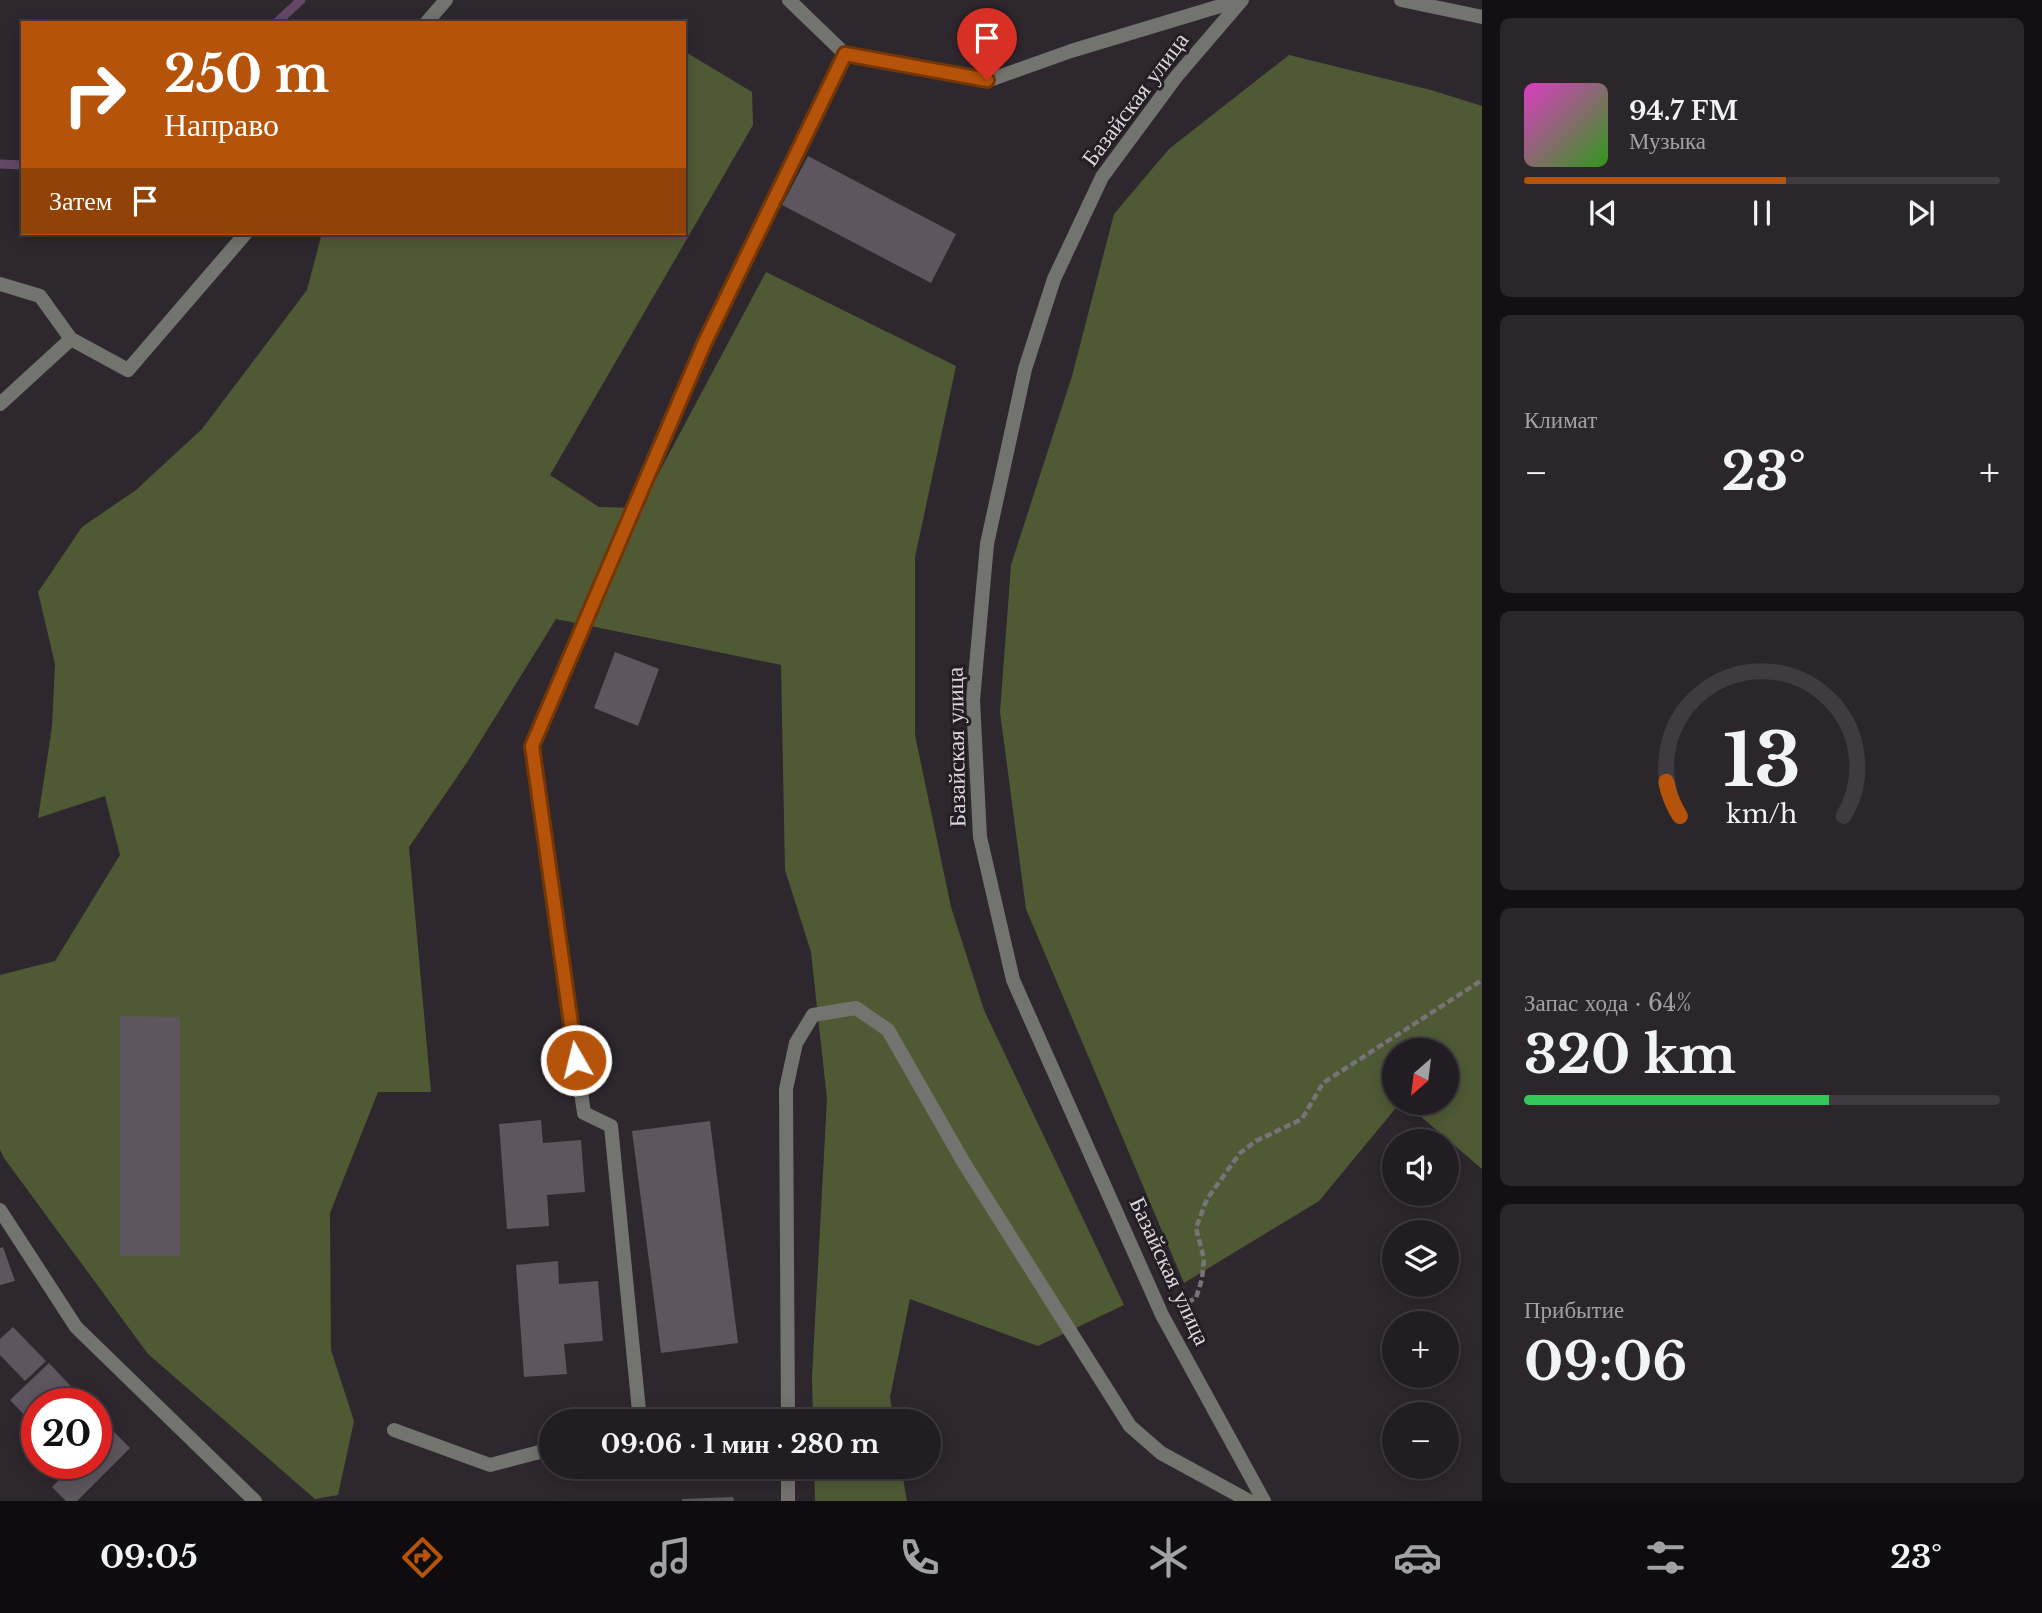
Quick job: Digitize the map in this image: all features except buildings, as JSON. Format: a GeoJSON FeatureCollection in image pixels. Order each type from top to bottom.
{"type":"FeatureCollection","features":[{"type":"Feature","properties":{"kind":"street"},"geometry":{"type":"LineString","coordinates":[[428,21],[446,0]]}},
{"type":"Feature","properties":{"kind":"street"},"geometry":{"type":"LineString","coordinates":[[789,0],[845,54],[987,80],[1071,51],[1241,0]]}},
{"type":"Feature","properties":{"kind":"street","name":"Базайская улица"},"geometry":{"type":"LineString","coordinates":[[1241,0],[1176,77],[1102,177],[1054,279],[1025,369],[986,544],[973,700],[979,837],[1013,980],[1162,1315],[1264,1501]]}},
{"type":"Feature","properties":{"kind":"street"},"geometry":{"type":"LineString","coordinates":[[1401,0],[1482,17]]}},
{"type":"Feature","properties":{"kind":"street"},"geometry":{"type":"LineString","coordinates":[[639,1409],[611,1126],[584,1113],[532,746],[704,344],[845,54]]}},
{"type":"Feature","properties":{"kind":"street"},"geometry":{"type":"LineString","coordinates":[[0,284],[40,296],[71,340],[128,370],[244,235]]}},
{"type":"Feature","properties":{"kind":"street"},"geometry":{"type":"LineString","coordinates":[[0,404],[71,340]]}},
{"type":"Feature","properties":{"kind":"street"},"geometry":{"type":"LineString","coordinates":[[788,1409],[786,1089],[796,1043],[813,1015],[856,1008],[888,1030],[964,1163],[1130,1426],[1161,1453],[1249,1501]]}},
{"type":"Feature","properties":{"kind":"street"},"geometry":{"type":"LineString","coordinates":[[0,1210],[76,1327],[255,1501]]}},
{"type":"Feature","properties":{"kind":"street"},"geometry":{"type":"LineString","coordinates":[[394,1430],[490,1465],[539,1452]]}},
{"type":"Feature","properties":{"kind":"street"},"geometry":{"type":"LineString","coordinates":[[788,1479],[788,1501]]}},
{"type":"Feature","properties":{"kind":"path"},"geometry":{"type":"LineString","coordinates":[[1162,1315],[1196,1298],[1204,1259],[1196,1228],[1207,1199],[1240,1153],[1256,1141],[1303,1119],[1323,1083],[1482,979]]}},
{"type":"Feature","properties":{"kind":"green space"},"geometry":{"type":"Polygon","coordinates":[[[686,52],[752,92],[753,125],[550,475],[599,507],[640,508],[766,272],[956,366],[915,557],[915,735],[951,907],[984,1010],[1124,1305],[1038,1346],[910,1299],[890,1397],[892,1409],[813,1409],[812,1377],[827,1099],[811,952],[785,870],[781,665],[556,619],[468,761],[409,847],[431,1092],[378,1092],[330,1213],[331,1350],[354,1421],[338,1495],[315,1499],[148,1354],[0,1150],[0,975],[55,961],[120,855],[105,796],[38,818],[52,727],[55,664],[38,592],[82,527],[136,490],[202,429],[307,290],[321,235],[686,235],[686,52]]]}},
{"type":"Feature","properties":{"kind":"green space"},"geometry":{"type":"Polygon","coordinates":[[[1289,55],[1431,90],[1482,106],[1482,1169],[1459,1149],[1459,1129],[1435,1129],[1419,1115],[1460,1115],[1460,1038],[1382,1038],[1382,1115],[1390,1115],[1319,1201],[1184,1283],[1026,909],[1000,712],[1011,565],[1072,376],[1114,214],[1169,149],[1289,55]]]}},
{"type":"Feature","properties":{"kind":"green space"},"geometry":{"type":"Polygon","coordinates":[[[814,1479],[903,1479],[907,1501],[815,1501],[814,1479]]]}},
{"type":"Feature","properties":{"kind":"waterway"},"geometry":{"type":"LineString","coordinates":[[278,21],[301,0]]}},
{"type":"Feature","properties":{"kind":"waterway"},"geometry":{"type":"LineString","coordinates":[[0,164],[21,165]]}},
{"type":"Feature","properties":{"kind":"route"},"geometry":{"type":"LineString","coordinates":[[576,1060],[532,746],[704,344],[845,54],[987,80]]}}]}
